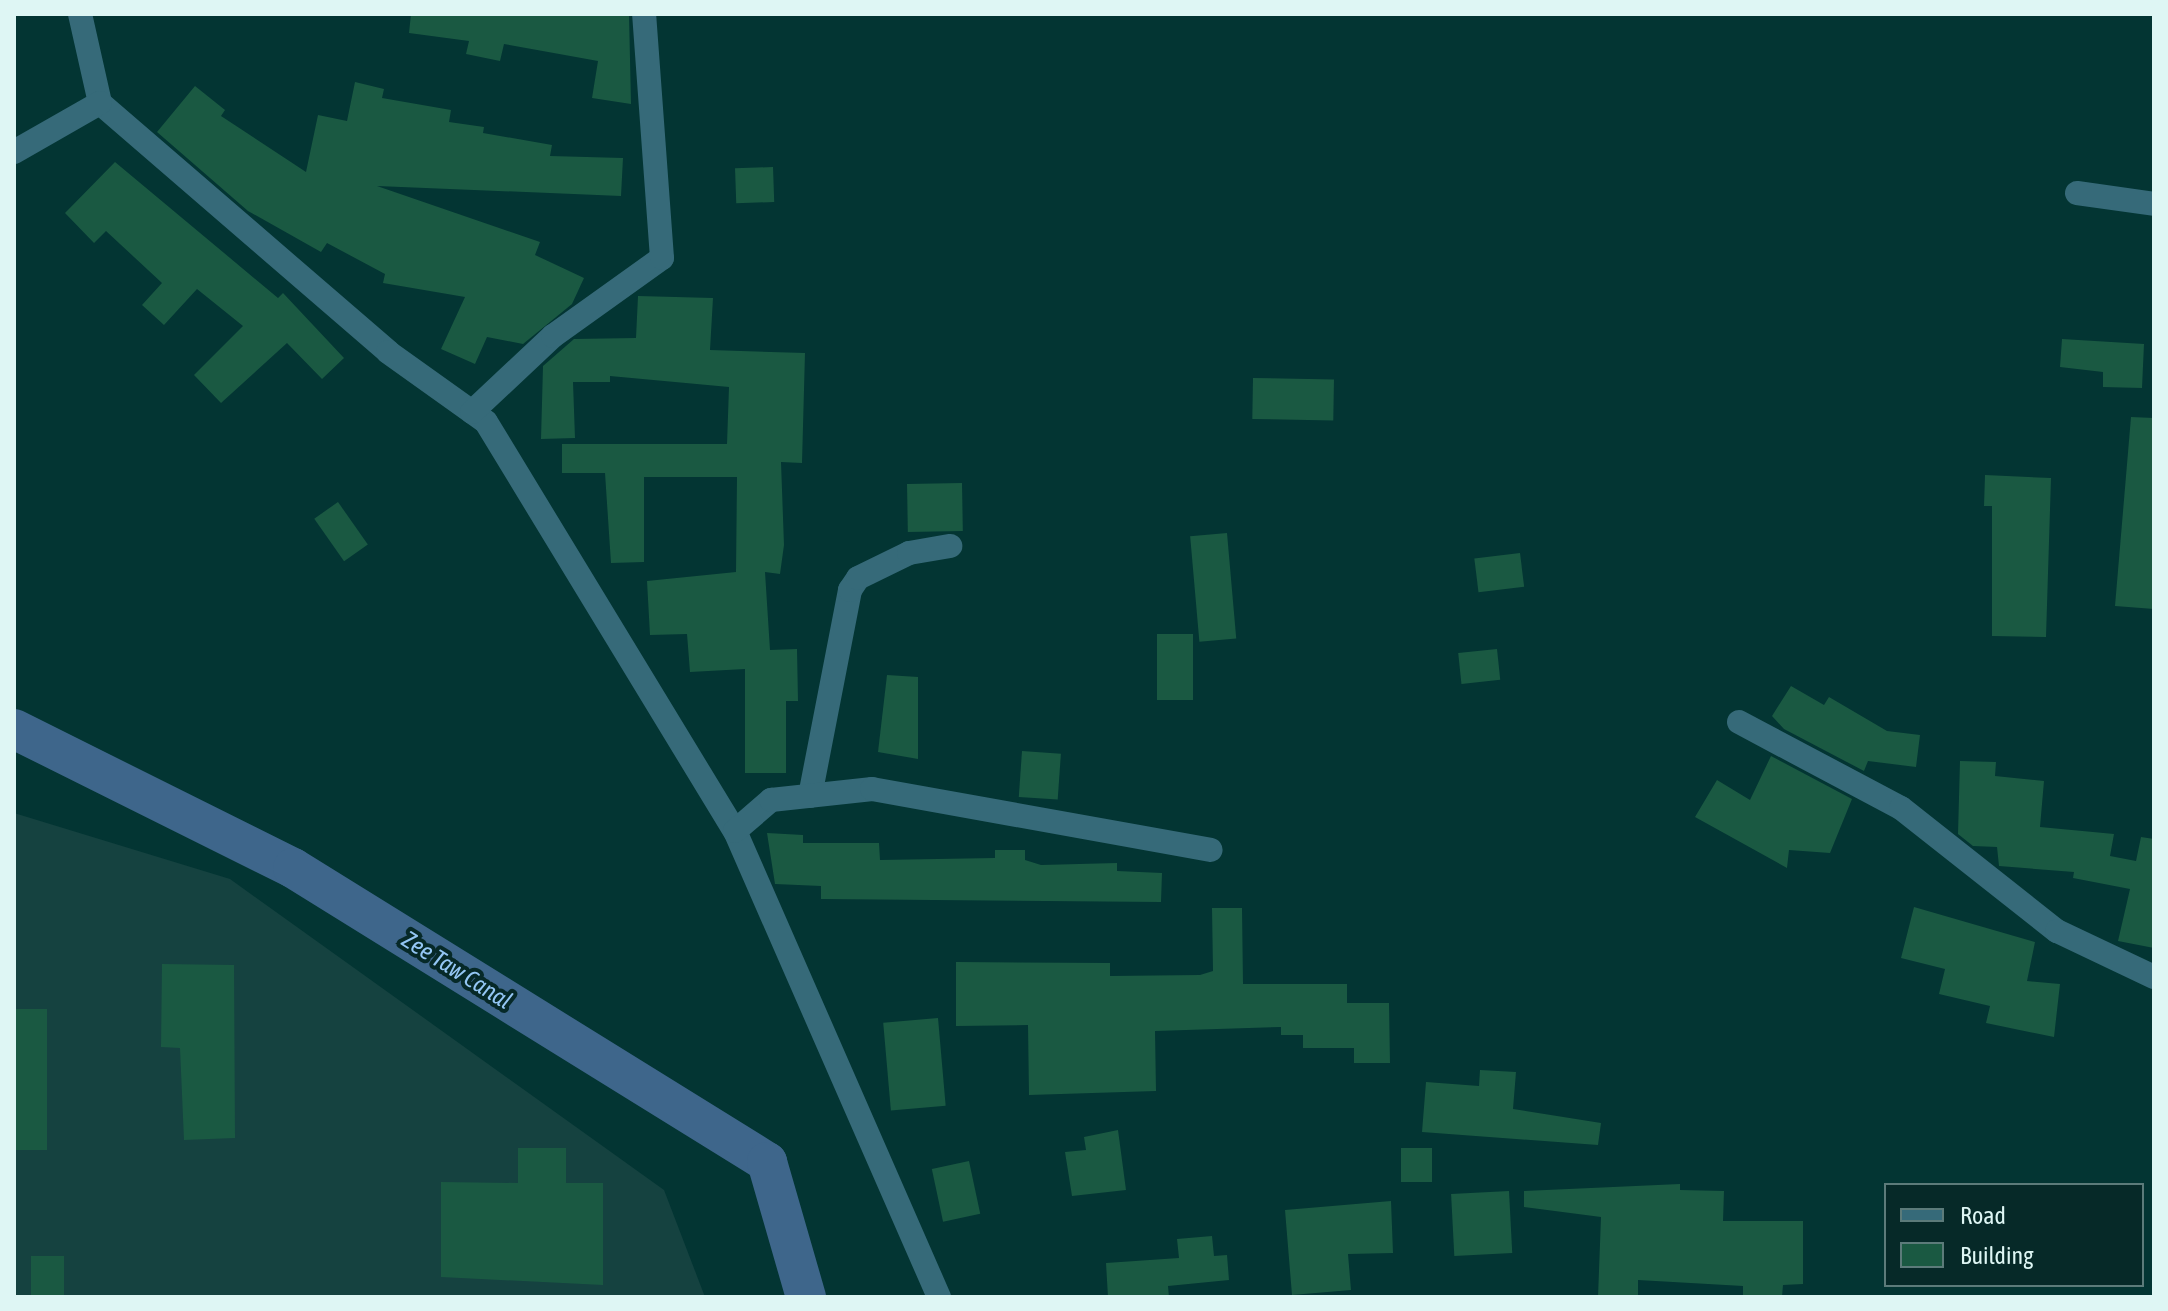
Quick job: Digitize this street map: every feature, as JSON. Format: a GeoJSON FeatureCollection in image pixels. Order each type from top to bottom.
{"type":"FeatureCollection","features":[{"type":"Feature","properties":{"kind":"street"},"geometry":{"type":"LineString","coordinates":[[80,14],[100,103],[388,352],[486,422],[735,831],[939,1297]]}},
{"type":"Feature","properties":{"kind":"street"},"geometry":{"type":"LineString","coordinates":[[472,412],[553,336],[662,258],[644,14]]}},
{"type":"Feature","properties":{"kind":"street"},"geometry":{"type":"LineString","coordinates":[[14,152],[100,103]]}},
{"type":"Feature","properties":{"kind":"street"},"geometry":{"type":"LineString","coordinates":[[2077,193],[2154,204]]}},
{"type":"Feature","properties":{"kind":"street"},"geometry":{"type":"LineString","coordinates":[[810,796],[850,590],[858,578],[909,553],[950,546]]}},
{"type":"Feature","properties":{"kind":"street"},"geometry":{"type":"LineString","coordinates":[[1739,722],[1901,808],[2057,931],[2154,977]]}},
{"type":"Feature","properties":{"kind":"street"},"geometry":{"type":"LineString","coordinates":[[735,831],[771,800],[872,789],[1211,850]]}},
{"type":"Feature","properties":{"kind":"shaded area"},"geometry":{"type":"Polygon","coordinates":[[[14,813],[230,879],[664,1190],[705,1297],[14,1297],[14,813]]]}},
{"type":"Feature","properties":{"kind":"building"},"geometry":{"type":"Polygon","coordinates":[[[411,14],[629,14],[631,104],[592,98],[598,61],[504,44],[500,61],[466,54],[469,41],[409,33],[411,14]]]}},
{"type":"Feature","properties":{"kind":"building"},"geometry":{"type":"Polygon","coordinates":[[[355,82],[384,89],[382,98],[451,110],[449,122],[484,127],[483,133],[552,145],[550,156],[623,158],[621,196],[377,186],[540,242],[535,255],[584,278],[572,304],[523,344],[487,337],[475,364],[441,349],[465,297],[383,283],[385,274],[327,243],[321,252],[248,211],[157,132],[195,86],[225,110],[221,116],[306,172],[318,115],[347,121],[355,82]]]}},
{"type":"Feature","properties":{"kind":"building"},"geometry":{"type":"Polygon","coordinates":[[[115,162],[278,298],[283,293],[344,358],[322,379],[287,343],[221,403],[194,375],[243,326],[197,289],[164,325],[142,305],[162,283],[106,231],[94,243],[65,213],[115,162]]]}},
{"type":"Feature","properties":{"kind":"building"},"geometry":{"type":"Polygon","coordinates":[[[773,167],[774,202],[736,203],[735,168],[773,167]]]}},
{"type":"Feature","properties":{"kind":"building"},"geometry":{"type":"Polygon","coordinates":[[[638,296],[713,298],[710,350],[805,353],[802,463],[781,462],[784,545],[780,574],[765,572],[770,650],[797,649],[798,701],[786,701],[786,773],[745,773],[745,669],[690,672],[687,634],[650,635],[647,581],[736,572],[737,477],[644,477],[644,562],[611,563],[605,473],[562,473],[562,444],[727,444],[729,387],[610,376],[610,382],[573,382],[575,438],[541,439],[543,366],[574,339],[636,338],[638,296]]]}},
{"type":"Feature","properties":{"kind":"building"},"geometry":{"type":"Polygon","coordinates":[[[2062,339],[2144,344],[2142,388],[2103,387],[2103,372],[2060,367],[2062,339]]]}},
{"type":"Feature","properties":{"kind":"building"},"geometry":{"type":"Polygon","coordinates":[[[1253,378],[1334,379],[1333,420],[1252,419],[1253,378]]]}},
{"type":"Feature","properties":{"kind":"building"},"geometry":{"type":"Polygon","coordinates":[[[2131,417],[2154,418],[2154,609],[2115,606],[2131,417]]]}},
{"type":"Feature","properties":{"kind":"building"},"geometry":{"type":"Polygon","coordinates":[[[1985,475],[2051,478],[2046,637],[1992,636],[1992,506],[1984,506],[1985,475]]]}},
{"type":"Feature","properties":{"kind":"building"},"geometry":{"type":"Polygon","coordinates":[[[962,483],[963,531],[908,532],[907,484],[962,483]]]}},
{"type":"Feature","properties":{"kind":"building"},"geometry":{"type":"Polygon","coordinates":[[[338,502],[368,545],[344,561],[314,519],[338,502]]]}},
{"type":"Feature","properties":{"kind":"building"},"geometry":{"type":"Polygon","coordinates":[[[1227,533],[1236,639],[1199,642],[1190,536],[1227,533]]]}},
{"type":"Feature","properties":{"kind":"building"},"geometry":{"type":"Polygon","coordinates":[[[1520,553],[1524,587],[1478,592],[1474,559],[1520,553]]]}},
{"type":"Feature","properties":{"kind":"building"},"geometry":{"type":"Polygon","coordinates":[[[1157,634],[1193,634],[1193,700],[1157,700],[1157,634]]]}},
{"type":"Feature","properties":{"kind":"building"},"geometry":{"type":"Polygon","coordinates":[[[1497,649],[1500,680],[1461,684],[1458,653],[1497,649]]]}},
{"type":"Feature","properties":{"kind":"building"},"geometry":{"type":"Polygon","coordinates":[[[887,675],[918,677],[918,759],[878,752],[887,675]]]}},
{"type":"Feature","properties":{"kind":"building"},"geometry":{"type":"Polygon","coordinates":[[[1791,686],[1824,705],[1829,697],[1887,731],[1920,735],[1916,767],[1868,761],[1864,771],[1784,729],[1772,716],[1791,686]]]}},
{"type":"Feature","properties":{"kind":"building"},"geometry":{"type":"Polygon","coordinates":[[[1022,751],[1061,754],[1058,800],[1019,797],[1022,751]]]}},
{"type":"Feature","properties":{"kind":"building"},"geometry":{"type":"Polygon","coordinates":[[[1771,756],[1852,799],[1830,853],[1789,850],[1787,868],[1695,817],[1717,780],[1750,800],[1771,756]]]}},
{"type":"Feature","properties":{"kind":"building"},"geometry":{"type":"Polygon","coordinates":[[[1960,761],[1996,762],[1995,776],[2044,781],[2040,827],[2114,834],[2110,856],[2136,861],[2141,837],[2154,839],[2154,948],[2118,941],[2130,889],[2073,878],[2074,872],[1999,866],[1997,847],[1973,846],[1958,834],[1960,761]]]}},
{"type":"Feature","properties":{"kind":"building"},"geometry":{"type":"Polygon","coordinates":[[[767,833],[803,835],[803,843],[879,843],[880,860],[995,858],[995,850],[1025,850],[1025,860],[1041,865],[1117,863],[1117,871],[1162,873],[1161,902],[821,899],[821,886],[775,884],[767,833]]]}},
{"type":"Feature","properties":{"kind":"building"},"geometry":{"type":"Polygon","coordinates":[[[1914,907],[2035,942],[2027,981],[2060,984],[2054,1037],[1986,1023],[1990,1006],[1939,994],[1945,969],[1901,958],[1914,907]]]}},
{"type":"Feature","properties":{"kind":"building"},"geometry":{"type":"Polygon","coordinates":[[[1212,908],[1242,908],[1243,984],[1347,984],[1347,1003],[1389,1003],[1390,1063],[1354,1063],[1354,1048],[1303,1048],[1303,1035],[1281,1035],[1281,1027],[1155,1031],[1156,1091],[1029,1095],[1028,1025],[956,1026],[956,962],[1110,963],[1110,976],[1200,975],[1213,971],[1212,908]]]}},
{"type":"Feature","properties":{"kind":"building"},"geometry":{"type":"Polygon","coordinates":[[[162,964],[234,965],[235,1138],[184,1140],[180,1048],[161,1047],[162,964]]]}},
{"type":"Feature","properties":{"kind":"building"},"geometry":{"type":"Polygon","coordinates":[[[14,1009],[47,1009],[47,1150],[14,1150],[14,1009]]]}},
{"type":"Feature","properties":{"kind":"building"},"geometry":{"type":"Polygon","coordinates":[[[938,1018],[946,1106],[891,1110],[883,1023],[938,1018]]]}},
{"type":"Feature","properties":{"kind":"building"},"geometry":{"type":"Polygon","coordinates":[[[1480,1070],[1516,1072],[1513,1109],[1601,1123],[1598,1145],[1422,1132],[1426,1082],[1479,1086],[1480,1070]]]}},
{"type":"Feature","properties":{"kind":"building"},"geometry":{"type":"Polygon","coordinates":[[[1118,1130],[1126,1190],[1072,1196],[1065,1152],[1086,1150],[1084,1137],[1118,1130]]]}},
{"type":"Feature","properties":{"kind":"building"},"geometry":{"type":"Polygon","coordinates":[[[518,1148],[566,1148],[566,1183],[603,1183],[603,1285],[441,1277],[441,1182],[518,1183],[518,1148]]]}},
{"type":"Feature","properties":{"kind":"building"},"geometry":{"type":"Polygon","coordinates":[[[1401,1148],[1432,1148],[1432,1182],[1401,1182],[1401,1148]]]}},
{"type":"Feature","properties":{"kind":"building"},"geometry":{"type":"Polygon","coordinates":[[[969,1161],[980,1214],[943,1222],[932,1169],[969,1161]]]}},
{"type":"Feature","properties":{"kind":"building"},"geometry":{"type":"Polygon","coordinates":[[[1680,1184],[1680,1190],[1724,1191],[1723,1221],[1803,1221],[1803,1284],[1783,1285],[1782,1297],[1743,1297],[1743,1286],[1638,1280],[1638,1297],[1598,1297],[1601,1217],[1524,1207],[1524,1191],[1680,1184]]]}},
{"type":"Feature","properties":{"kind":"building"},"geometry":{"type":"Polygon","coordinates":[[[1509,1191],[1512,1253],[1454,1256],[1451,1194],[1509,1191]]]}},
{"type":"Feature","properties":{"kind":"building"},"geometry":{"type":"Polygon","coordinates":[[[1391,1201],[1393,1253],[1348,1254],[1351,1290],[1292,1295],[1285,1210],[1391,1201]]]}},
{"type":"Feature","properties":{"kind":"building"},"geometry":{"type":"Polygon","coordinates":[[[1212,1236],[1214,1256],[1227,1255],[1229,1280],[1168,1286],[1169,1297],[1108,1297],[1106,1263],[1179,1258],[1177,1239],[1212,1236]]]}},
{"type":"Feature","properties":{"kind":"building"},"geometry":{"type":"Polygon","coordinates":[[[31,1256],[64,1256],[64,1297],[31,1297],[31,1256]]]}},
{"type":"Feature","properties":{"kind":"waterway","name":"Zee Taw Canal"},"geometry":{"type":"LineString","coordinates":[[14,729],[293,868],[767,1162],[806,1297]]}}]}
